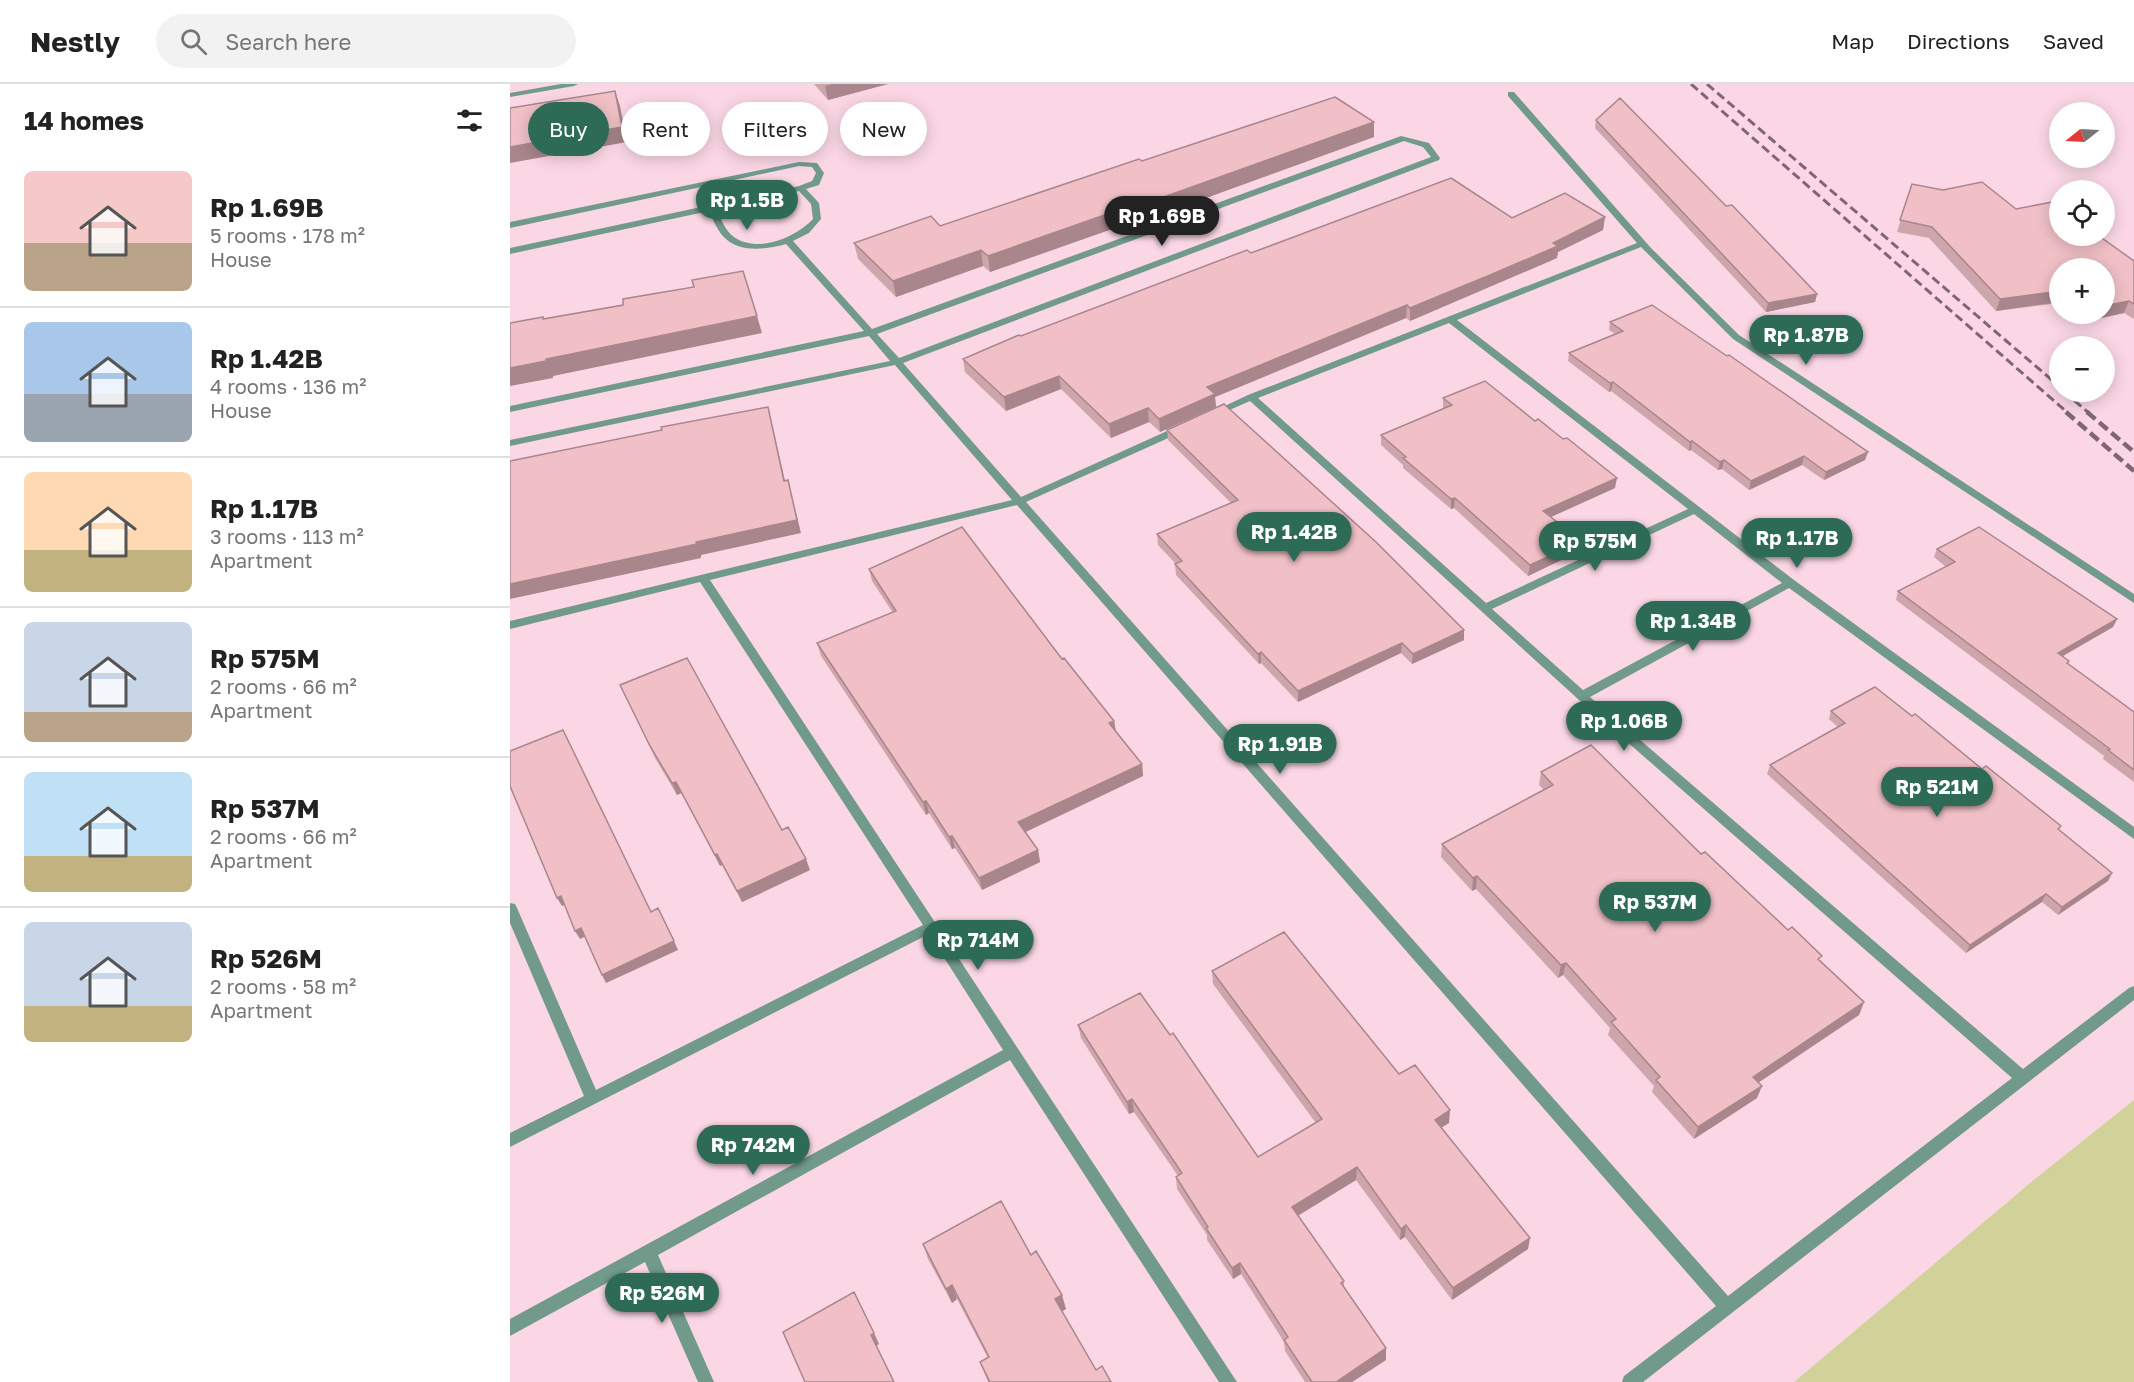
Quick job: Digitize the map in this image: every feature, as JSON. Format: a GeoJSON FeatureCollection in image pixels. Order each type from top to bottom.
{"type":"FeatureCollection","features":[{"type":"Feature","properties":{"kind":"street"},"geometry":{"type":"LineString","coordinates":[[510,95],[574,84]]}},
{"type":"Feature","properties":{"kind":"street"},"geometry":{"type":"LineString","coordinates":[[1510,94],[1641,244],[1692,297],[1736,337],[2134,599]]}},
{"type":"Feature","properties":{"kind":"street"},"geometry":{"type":"LineString","coordinates":[[510,409],[870,333],[1404,138],[1426,144],[1436,158],[897,362],[510,443]]}},
{"type":"Feature","properties":{"kind":"street"},"geometry":{"type":"LineString","coordinates":[[510,225],[799,164],[814,165],[820,173],[816,183],[801,188],[510,251]]}},
{"type":"Feature","properties":{"kind":"street"},"geometry":{"type":"LineString","coordinates":[[712,209],[731,240],[744,244],[762,245],[788,241],[805,232],[817,219],[815,203],[801,188]]}},
{"type":"Feature","properties":{"kind":"street"},"geometry":{"type":"LineString","coordinates":[[788,241],[1020,501],[1726,1307]]}},
{"type":"Feature","properties":{"kind":"street"},"geometry":{"type":"LineString","coordinates":[[1199,421],[1251,397],[1641,244]]}},
{"type":"Feature","properties":{"kind":"street"},"geometry":{"type":"LineString","coordinates":[[1449,318],[1790,583],[2134,834]]}},
{"type":"Feature","properties":{"kind":"street"},"geometry":{"type":"LineString","coordinates":[[1251,397],[1582,696],[2023,1078]]}},
{"type":"Feature","properties":{"kind":"street"},"geometry":{"type":"LineString","coordinates":[[510,625],[1020,501],[1188,425]]}},
{"type":"Feature","properties":{"kind":"street"},"geometry":{"type":"LineString","coordinates":[[1484,608],[1694,510]]}},
{"type":"Feature","properties":{"kind":"street"},"geometry":{"type":"LineString","coordinates":[[702,577],[1229,1382]]}},
{"type":"Feature","properties":{"kind":"street"},"geometry":{"type":"LineString","coordinates":[[1582,696],[1790,583]]}},
{"type":"Feature","properties":{"kind":"street"},"geometry":{"type":"LineString","coordinates":[[510,908],[592,1098]]}},
{"type":"Feature","properties":{"kind":"street"},"geometry":{"type":"LineString","coordinates":[[510,1140],[931,927]]}},
{"type":"Feature","properties":{"kind":"street"},"geometry":{"type":"LineString","coordinates":[[1630,1382],[2134,992]]}},
{"type":"Feature","properties":{"kind":"street"},"geometry":{"type":"LineString","coordinates":[[510,1328],[1012,1052]]}},
{"type":"Feature","properties":{"kind":"street"},"geometry":{"type":"LineString","coordinates":[[649,1252],[706,1382]]}},
{"type":"Feature","properties":{"kind":"green space"},"geometry":{"type":"Polygon","coordinates":[[[2134,1100],[2134,1382],[1794,1382],[2035,1179],[2134,1100]]]}},
{"type":"Feature","properties":{"kind":"building"},"geometry":{"type":"Polygon","coordinates":[[[615,91],[621,127],[609,129],[609,102],[547,102],[615,91]]]}},
{"type":"Feature","properties":{"kind":"building"},"geometry":{"type":"Polygon","coordinates":[[[1335,97],[1374,122],[1147,203],[1144,201],[988,256],[981,250],[893,281],[854,243],[931,216],[940,226],[1139,159],[1142,161],[1335,97]]]}},
{"type":"Feature","properties":{"kind":"building"},"geometry":{"type":"Polygon","coordinates":[[[1620,98],[1726,206],[1732,205],[1817,294],[1768,303],[1596,120],[1620,98]]]}},
{"type":"Feature","properties":{"kind":"building"},"geometry":{"type":"Polygon","coordinates":[[[528,105],[528,144],[510,147],[510,108],[528,105]]]}},
{"type":"Feature","properties":{"kind":"building"},"geometry":{"type":"Polygon","coordinates":[[[1451,178],[1512,218],[1565,193],[1605,217],[1553,243],[1558,246],[1410,308],[1407,305],[1207,387],[1215,394],[1159,419],[1148,408],[1109,424],[1059,376],[1004,397],[963,359],[1019,335],[1247,250],[1251,253],[1451,178]]]}},
{"type":"Feature","properties":{"kind":"building"},"geometry":{"type":"Polygon","coordinates":[[[1982,182],[2016,209],[2049,203],[2049,246],[2113,246],[2134,261],[2134,304],[2129,301],[2115,304],[2115,258],[2049,258],[2049,292],[2000,299],[1932,227],[1900,220],[1912,184],[1943,190],[1982,182]]]}},
{"type":"Feature","properties":{"kind":"building"},"geometry":{"type":"Polygon","coordinates":[[[743,271],[757,316],[510,368],[510,323],[623,305],[623,299],[694,287],[692,280],[743,271]]]}},
{"type":"Feature","properties":{"kind":"building"},"geometry":{"type":"Polygon","coordinates":[[[1652,305],[1727,356],[1729,355],[1868,452],[1826,472],[1804,456],[1751,481],[1724,460],[1720,462],[1692,441],[1690,442],[1613,382],[1610,383],[1569,353],[1623,331],[1610,322],[1652,305]]]}},
{"type":"Feature","properties":{"kind":"building"},"geometry":{"type":"Polygon","coordinates":[[[1485,381],[1535,421],[1538,419],[1563,439],[1567,438],[1617,478],[1543,511],[1582,541],[1530,565],[1455,498],[1451,499],[1403,458],[1406,457],[1381,435],[1452,405],[1443,398],[1485,381]]]}},
{"type":"Feature","properties":{"kind":"building"},"geometry":{"type":"Polygon","coordinates":[[[1224,404],[1376,542],[1464,630],[1413,654],[1402,643],[1298,691],[1261,652],[1258,654],[1175,564],[1182,561],[1157,534],[1238,500],[1167,430],[1224,404]]]}},
{"type":"Feature","properties":{"kind":"building"},"geometry":{"type":"Polygon","coordinates":[[[768,407],[784,481],[788,480],[797,520],[510,584],[510,461],[662,430],[661,427],[768,407]]]}},
{"type":"Feature","properties":{"kind":"building"},"geometry":{"type":"Polygon","coordinates":[[[962,527],[1062,659],[1064,658],[1114,721],[1109,723],[1142,764],[1018,822],[1038,850],[979,878],[952,836],[949,837],[926,801],[923,802],[817,643],[896,611],[869,569],[962,527]]]}},
{"type":"Feature","properties":{"kind":"building"},"geometry":{"type":"Polygon","coordinates":[[[1979,527],[2117,619],[2058,653],[2069,661],[2067,663],[2134,712],[2134,770],[2108,750],[2110,749],[1898,591],[1955,562],[1937,549],[1979,527]]]}},
{"type":"Feature","properties":{"kind":"building"},"geometry":{"type":"Polygon","coordinates":[[[687,658],[782,830],[788,827],[806,859],[737,891],[676,782],[672,783],[650,746],[620,685],[687,658]]]}},
{"type":"Feature","properties":{"kind":"building"},"geometry":{"type":"Polygon","coordinates":[[[1875,687],[1912,716],[1915,714],[1982,769],[1986,766],[2061,826],[2058,829],[2112,873],[2062,907],[2046,894],[1970,945],[1770,765],[1845,723],[1831,711],[1875,687]]]}},
{"type":"Feature","properties":{"kind":"building"},"geometry":{"type":"Polygon","coordinates":[[[563,730],[651,912],[658,908],[674,941],[602,975],[581,928],[575,931],[561,896],[557,898],[510,786],[510,751],[563,730]]]}},
{"type":"Feature","properties":{"kind":"building"},"geometry":{"type":"Polygon","coordinates":[[[1591,745],[1701,854],[1705,852],[1788,930],[1792,927],[1822,956],[1818,959],[1864,1002],[1753,1077],[1762,1086],[1698,1127],[1656,1080],[1660,1077],[1611,1022],[1616,1019],[1566,963],[1561,965],[1477,876],[1473,878],[1442,844],[1553,785],[1541,772],[1591,745]]]}},
{"type":"Feature","properties":{"kind":"building"},"geometry":{"type":"Polygon","coordinates":[[[1284,932],[1399,1074],[1415,1065],[1450,1110],[1435,1120],[1530,1238],[1453,1288],[1406,1225],[1401,1229],[1357,1167],[1292,1207],[1344,1281],[1341,1283],[1386,1348],[1336,1382],[1312,1382],[1284,1340],[1288,1337],[1240,1263],[1232,1268],[1206,1228],[1208,1227],[1176,1177],[1182,1173],[1132,1099],[1127,1102],[1078,1025],[1140,993],[1170,1035],[1173,1033],[1258,1157],[1322,1119],[1212,971],[1284,932]]]}},
{"type":"Feature","properties":{"kind":"building"},"geometry":{"type":"Polygon","coordinates":[[[1001,1201],[1031,1255],[1036,1251],[1062,1295],[1055,1299],[1096,1370],[1102,1366],[1111,1382],[990,1382],[980,1362],[989,1357],[952,1285],[946,1289],[923,1244],[1001,1201]]]}},
{"type":"Feature","properties":{"kind":"building"},"geometry":{"type":"Polygon","coordinates":[[[854,1292],[874,1333],[871,1335],[894,1382],[805,1382],[783,1332],[854,1292]]]}},
{"type":"Feature","properties":{"kind":"railway"},"geometry":{"type":"LineString","coordinates":[[1691,84],[2068,413]]}},
{"type":"Feature","properties":{"kind":"railway"},"geometry":{"type":"LineString","coordinates":[[1707,84],[2049,378]]}},
{"type":"Feature","properties":{"kind":"railway"},"geometry":{"type":"LineString","coordinates":[[2076,402],[2089,413]]}},
{"type":"Feature","properties":{"kind":"railway"},"geometry":{"type":"LineString","coordinates":[[2066,412],[2134,471]]}},
{"type":"Feature","properties":{"kind":"railway"},"geometry":{"type":"LineString","coordinates":[[2087,412],[2134,452]]}}]}
